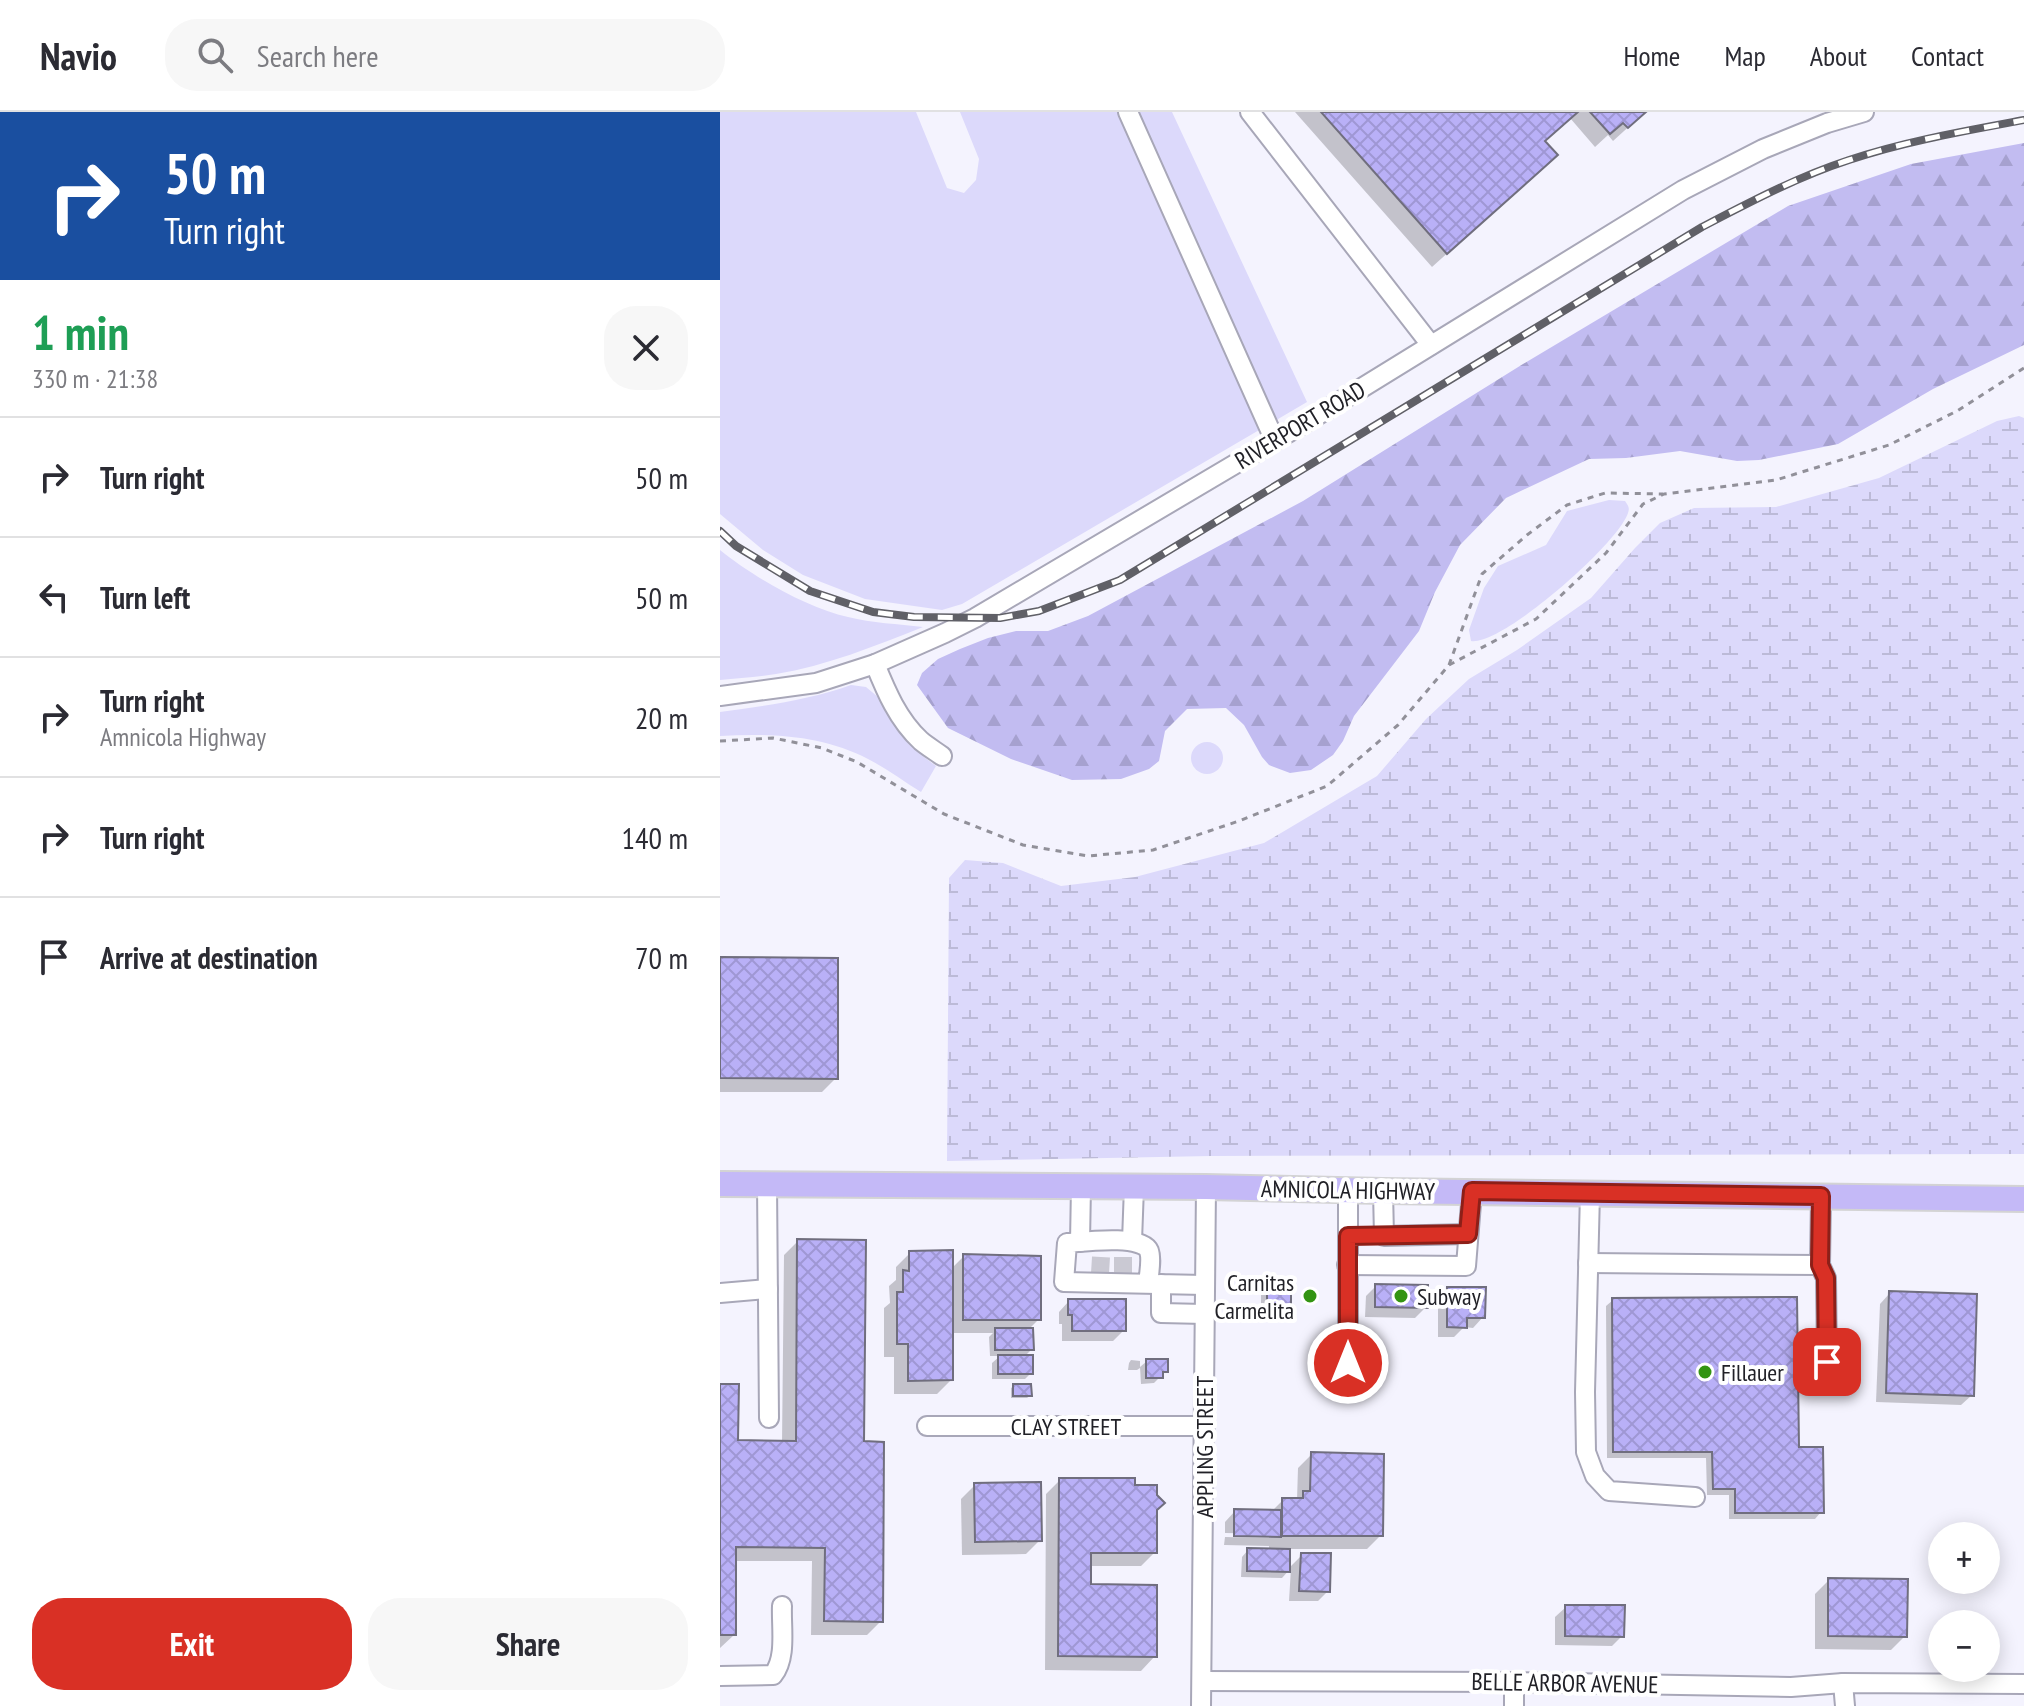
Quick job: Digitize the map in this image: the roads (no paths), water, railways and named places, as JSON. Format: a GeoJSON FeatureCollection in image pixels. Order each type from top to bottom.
{"type":"FeatureCollection","features":[{"type":"Feature","properties":{"kind":"main road","name":"AMNICOLA HIGHWAY"},"geometry":{"type":"LineString","coordinates":[[720,1184],[1206,1187],[2024,1199]]}},
{"type":"Feature","properties":{"kind":"street"},"geometry":{"type":"LineString","coordinates":[[1128,112],[1275,441]]}},
{"type":"Feature","properties":{"kind":"street"},"geometry":{"type":"LineString","coordinates":[[1250,112],[1431,345]]}},
{"type":"Feature","properties":{"kind":"street","name":"RIVERPORT ROAD"},"geometry":{"type":"LineString","coordinates":[[720,696],[816,683],[875,664],[975,618],[1275,441],[1683,190],[1834,117],[1864,112]]}},
{"type":"Feature","properties":{"kind":"street"},"geometry":{"type":"LineString","coordinates":[[875,664],[890,699],[903,719],[920,740],[942,756]]}},
{"type":"Feature","properties":{"kind":"street"},"geometry":{"type":"LineString","coordinates":[[767,1184],[769,1418]]}},
{"type":"Feature","properties":{"kind":"street"},"geometry":{"type":"LineString","coordinates":[[1081,1186],[1080,1242],[1101,1264]]}},
{"type":"Feature","properties":{"kind":"street"},"geometry":{"type":"LineString","coordinates":[[1125,1259],[1134,1187]]}},
{"type":"Feature","properties":{"kind":"street","name":"APPLING STREET"},"geometry":{"type":"LineString","coordinates":[[1201,1706],[1206,1187]]}},
{"type":"Feature","properties":{"kind":"street"},"geometry":{"type":"LineString","coordinates":[[1348,1190],[1366,1236]]}},
{"type":"Feature","properties":{"kind":"street"},"geometry":{"type":"LineString","coordinates":[[1348,1363],[1347,1265],[1366,1236],[1383,1191]]}},
{"type":"Feature","properties":{"kind":"street"},"geometry":{"type":"LineString","coordinates":[[1347,1265],[1466,1266],[1472,1191]]}},
{"type":"Feature","properties":{"kind":"street"},"geometry":{"type":"LineString","coordinates":[[1590,1193],[1586,1452],[1595,1476],[1609,1491],[1695,1497]]}},
{"type":"Feature","properties":{"kind":"street"},"geometry":{"type":"LineString","coordinates":[[1821,1196],[1820,1265],[1826,1278],[1827,1362]]}},
{"type":"Feature","properties":{"kind":"street"},"geometry":{"type":"LineString","coordinates":[[1366,1236],[1468,1234]]}},
{"type":"Feature","properties":{"kind":"street"},"geometry":{"type":"LineString","coordinates":[[1080,1242],[1067,1243],[1064,1282],[1101,1264],[1125,1259],[1146,1246],[1161,1313],[1204,1314]]}},
{"type":"Feature","properties":{"kind":"street"},"geometry":{"type":"LineString","coordinates":[[1101,1264],[1125,1259]]}},
{"type":"Feature","properties":{"kind":"street"},"geometry":{"type":"LineString","coordinates":[[1125,1259],[1155,1284],[1204,1285]]}},
{"type":"Feature","properties":{"kind":"street"},"geometry":{"type":"LineString","coordinates":[[1588,1263],[1820,1265]]}},
{"type":"Feature","properties":{"kind":"street"},"geometry":{"type":"LineString","coordinates":[[720,1293],[768,1289]]}},
{"type":"Feature","properties":{"kind":"street","name":"CLAY STREET"},"geometry":{"type":"LineString","coordinates":[[927,1426],[1205,1426]]}},
{"type":"Feature","properties":{"kind":"street"},"geometry":{"type":"LineString","coordinates":[[720,1676],[773,1675],[781,1655],[782,1606]]}},
{"type":"Feature","properties":{"kind":"street","name":"BELLE ARBOR AVENUE"},"geometry":{"type":"LineString","coordinates":[[1202,1681],[1791,1687],[1843,1683],[2024,1684]]}},
{"type":"Feature","properties":{"kind":"street"},"geometry":{"type":"LineString","coordinates":[[1514,1682],[1514,1706]]}},
{"type":"Feature","properties":{"kind":"street"},"geometry":{"type":"LineString","coordinates":[[1843,1683],[1845,1706]]}},
{"type":"Feature","properties":{"kind":"tunnel"},"geometry":{"type":"LineString","coordinates":[[1100,1273],[1101,1257]]}},
{"type":"Feature","properties":{"kind":"tunnel"},"geometry":{"type":"LineString","coordinates":[[1123,1257],[1123,1274]]}},
{"type":"Feature","properties":{"kind":"railway"},"geometry":{"type":"LineString","coordinates":[[720,531],[736,546],[810,591],[873,612],[914,617],[1000,618],[1039,611],[1120,580],[1702,227],[1756,199],[1811,174],[1870,153],[2024,120]]}},
{"type":"Feature","properties":{"kind":"place","name":"Carnitas Carmelita"},"geometry":{"type":"Point","coordinates":[1310,1296]}},
{"type":"Feature","properties":{"kind":"place","name":"Subway"},"geometry":{"type":"Point","coordinates":[1401,1296]}},
{"type":"Feature","properties":{"kind":"place","name":"Fillauer"},"geometry":{"type":"Point","coordinates":[1705,1372]}}]}
